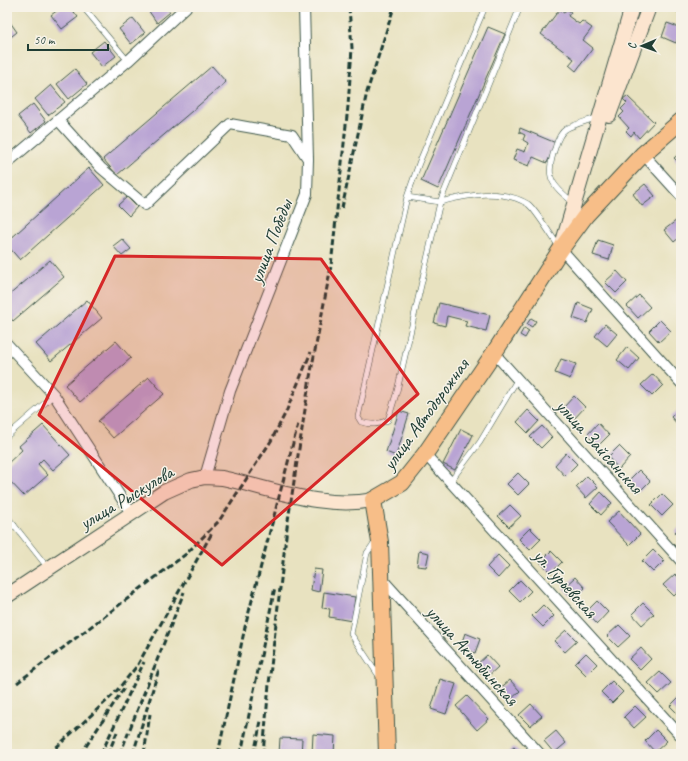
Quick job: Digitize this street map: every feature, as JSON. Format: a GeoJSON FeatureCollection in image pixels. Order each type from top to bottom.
{"type":"FeatureCollection","features":[{"type":"Feature","properties":{"kind":"main road"},"geometry":{"type":"LineString","coordinates":[[561,250],[632,7]]}},
{"type":"Feature","properties":{"kind":"main road"},"geometry":{"type":"LineString","coordinates":[[589,156],[599,139],[649,7]]}},
{"type":"Feature","properties":{"kind":"main road","name":"улица Автодорожная"},"geometry":{"type":"LineString","coordinates":[[373,500],[402,483],[425,454],[586,215],[644,154],[681,121]]}},
{"type":"Feature","properties":{"kind":"main road","name":"улица Рыскулова"},"geometry":{"type":"LineString","coordinates":[[7,596],[131,512],[178,485],[205,477],[222,478],[332,502],[356,504],[373,500]]}},
{"type":"Feature","properties":{"kind":"main road"},"geometry":{"type":"LineString","coordinates":[[373,500],[380,542],[387,754]]}},
{"type":"Feature","properties":{"kind":"street"},"geometry":{"type":"LineString","coordinates":[[7,163],[128,61],[186,7]]}},
{"type":"Feature","properties":{"kind":"street","name":"улица Победы"},"geometry":{"type":"LineString","coordinates":[[205,477],[230,391],[307,194],[308,159],[304,7]]}},
{"type":"Feature","properties":{"kind":"street"},"geometry":{"type":"LineString","coordinates":[[58,120],[101,168],[145,205],[230,124],[292,135],[308,159]]}},
{"type":"Feature","properties":{"kind":"street"},"geometry":{"type":"LineString","coordinates":[[644,154],[681,196]]}},
{"type":"Feature","properties":{"kind":"street"},"geometry":{"type":"LineString","coordinates":[[561,250],[681,383]]}},
{"type":"Feature","properties":{"kind":"street"},"geometry":{"type":"LineString","coordinates":[[7,344],[54,396],[131,512]]}},
{"type":"Feature","properties":{"kind":"street","name":"улица Зайсанская"},"geometry":{"type":"LineString","coordinates":[[494,353],[681,561]]}},
{"type":"Feature","properties":{"kind":"street","name":"ул. Гурьевская"},"geometry":{"type":"LineString","coordinates":[[425,454],[681,736]]}},
{"type":"Feature","properties":{"kind":"street","name":"улица Актюбинская"},"geometry":{"type":"LineString","coordinates":[[382,579],[540,754]]}},
{"type":"Feature","properties":{"kind":"lane"},"geometry":{"type":"LineString","coordinates":[[83,7],[128,61]]}},
{"type":"Feature","properties":{"kind":"lane"},"geometry":{"type":"LineString","coordinates":[[485,7],[419,163],[407,197],[358,417],[361,422],[367,424],[380,424],[388,420],[397,392],[440,202],[520,7]]}},
{"type":"Feature","properties":{"kind":"lane"},"geometry":{"type":"LineString","coordinates":[[574,203],[562,194],[553,182],[549,171],[549,164],[558,138],[564,130],[599,117]]}},
{"type":"Feature","properties":{"kind":"lane"},"geometry":{"type":"LineString","coordinates":[[407,197],[440,202],[467,195],[500,194],[529,205],[561,250]]}},
{"type":"Feature","properties":{"kind":"lane"},"geometry":{"type":"LineString","coordinates":[[450,482],[480,442],[518,380]]}},
{"type":"Feature","properties":{"kind":"lane"},"geometry":{"type":"LineString","coordinates":[[7,436],[54,396]]}},
{"type":"Feature","properties":{"kind":"lane"},"geometry":{"type":"LineString","coordinates":[[7,517],[48,568]]}},
{"type":"Feature","properties":{"kind":"lane"},"geometry":{"type":"LineString","coordinates":[[7,531],[14,525]]}},
{"type":"Feature","properties":{"kind":"lane"},"geometry":{"type":"LineString","coordinates":[[380,542],[372,546],[367,552],[351,634],[385,684]]}},
{"type":"Feature","properties":{"kind":"highlighted area"},"geometry":{"type":"Polygon","coordinates":[[[115,256],[321,259],[418,394],[222,565],[39,415],[115,256]]]}},
{"type":"Feature","properties":{"kind":"building"},"geometry":{"type":"Polygon","coordinates":[[[62,7],[70,7],[78,17],[62,29],[51,15],[62,7]]]}},
{"type":"Feature","properties":{"kind":"building"},"geometry":{"type":"Polygon","coordinates":[[[146,7],[166,7],[170,12],[157,23],[146,7]]]}},
{"type":"Feature","properties":{"kind":"building"},"geometry":{"type":"Polygon","coordinates":[[[566,9],[571,12],[568,16],[579,24],[582,21],[592,28],[583,40],[593,48],[576,71],[569,65],[574,59],[541,34],[559,10],[564,13],[566,9]]]}},
{"type":"Feature","properties":{"kind":"building"},"geometry":{"type":"Polygon","coordinates":[[[7,18],[17,32],[7,40],[7,18]]]}},
{"type":"Feature","properties":{"kind":"building"},"geometry":{"type":"Polygon","coordinates":[[[133,18],[145,33],[131,44],[119,29],[133,18]]]}},
{"type":"Feature","properties":{"kind":"building"},"geometry":{"type":"Polygon","coordinates":[[[667,23],[681,28],[676,43],[662,37],[667,23]]]}},
{"type":"Feature","properties":{"kind":"building"},"geometry":{"type":"Polygon","coordinates":[[[488,27],[505,34],[438,189],[421,181],[488,27]]]}},
{"type":"Feature","properties":{"kind":"building"},"geometry":{"type":"Polygon","coordinates":[[[104,41],[116,56],[102,67],[90,52],[104,41]]]}},
{"type":"Feature","properties":{"kind":"building"},"geometry":{"type":"Polygon","coordinates":[[[212,66],[226,82],[117,175],[103,159],[212,66]]]}},
{"type":"Feature","properties":{"kind":"building"},"geometry":{"type":"Polygon","coordinates":[[[75,69],[87,84],[69,99],[57,84],[75,69]]]}},
{"type":"Feature","properties":{"kind":"building"},"geometry":{"type":"Polygon","coordinates":[[[51,85],[65,102],[48,115],[35,99],[51,85]]]}},
{"type":"Feature","properties":{"kind":"building"},"geometry":{"type":"Polygon","coordinates":[[[627,96],[654,122],[639,138],[634,132],[631,136],[626,131],[629,128],[619,117],[624,112],[621,109],[627,103],[623,99],[627,96]]]}},
{"type":"Feature","properties":{"kind":"building"},"geometry":{"type":"Polygon","coordinates":[[[33,104],[46,121],[31,133],[18,116],[33,104]]]}},
{"type":"Feature","properties":{"kind":"building"},"geometry":{"type":"Polygon","coordinates":[[[520,128],[556,143],[547,163],[533,157],[529,166],[513,160],[517,149],[525,152],[528,143],[523,140],[525,135],[519,132],[520,128]]]}},
{"type":"Feature","properties":{"kind":"building"},"geometry":{"type":"Polygon","coordinates":[[[681,152],[681,165],[674,158],[681,152]]]}},
{"type":"Feature","properties":{"kind":"building"},"geometry":{"type":"Polygon","coordinates":[[[89,168],[104,185],[20,260],[7,245],[7,242],[89,168]]]}},
{"type":"Feature","properties":{"kind":"building"},"geometry":{"type":"Polygon","coordinates":[[[645,184],[655,196],[642,206],[633,194],[645,184]]]}},
{"type":"Feature","properties":{"kind":"building"},"geometry":{"type":"Polygon","coordinates":[[[127,197],[137,207],[129,216],[118,205],[127,197]]]}},
{"type":"Feature","properties":{"kind":"building"},"geometry":{"type":"Polygon","coordinates":[[[677,220],[681,225],[681,236],[674,242],[664,230],[677,220]]]}},
{"type":"Feature","properties":{"kind":"building"},"geometry":{"type":"Polygon","coordinates":[[[122,239],[131,249],[122,256],[113,246],[122,239]]]}},
{"type":"Feature","properties":{"kind":"building"},"geometry":{"type":"Polygon","coordinates":[[[598,240],[613,245],[609,260],[593,255],[598,240]]]}},
{"type":"Feature","properties":{"kind":"building"},"geometry":{"type":"Polygon","coordinates":[[[50,260],[64,277],[13,321],[7,314],[7,297],[50,260]]]}},
{"type":"Feature","properties":{"kind":"building"},"geometry":{"type":"Polygon","coordinates":[[[617,271],[627,282],[616,293],[605,282],[617,271]]]}},
{"type":"Feature","properties":{"kind":"building"},"geometry":{"type":"Polygon","coordinates":[[[639,295],[650,307],[638,318],[627,306],[639,295]]]}},
{"type":"Feature","properties":{"kind":"building"},"geometry":{"type":"Polygon","coordinates":[[[87,300],[102,318],[51,361],[36,344],[87,300]]]}},
{"type":"Feature","properties":{"kind":"building"},"geometry":{"type":"Polygon","coordinates":[[[439,303],[490,315],[486,331],[465,326],[467,321],[447,316],[445,326],[434,323],[439,303]]]}},
{"type":"Feature","properties":{"kind":"building"},"geometry":{"type":"Polygon","coordinates":[[[578,303],[593,309],[587,323],[573,318],[578,303]]]}},
{"type":"Feature","properties":{"kind":"building"},"geometry":{"type":"Polygon","coordinates":[[[531,318],[536,321],[532,327],[527,324],[531,318]]]}},
{"type":"Feature","properties":{"kind":"building"},"geometry":{"type":"Polygon","coordinates":[[[660,320],[671,331],[659,342],[649,331],[660,320]]]}},
{"type":"Feature","properties":{"kind":"building"},"geometry":{"type":"Polygon","coordinates":[[[605,324],[617,334],[607,346],[595,336],[605,324]]]}},
{"type":"Feature","properties":{"kind":"building"},"geometry":{"type":"Polygon","coordinates":[[[524,328],[529,331],[525,338],[520,335],[524,328]]]}},
{"type":"Feature","properties":{"kind":"building"},"geometry":{"type":"Polygon","coordinates":[[[116,341],[131,358],[80,402],[65,385],[116,341]]]}},
{"type":"Feature","properties":{"kind":"building"},"geometry":{"type":"Polygon","coordinates":[[[627,347],[639,358],[629,370],[617,360],[627,347]]]}},
{"type":"Feature","properties":{"kind":"building"},"geometry":{"type":"Polygon","coordinates":[[[561,359],[576,364],[570,379],[555,373],[561,359]]]}},
{"type":"Feature","properties":{"kind":"building"},"geometry":{"type":"Polygon","coordinates":[[[653,374],[663,385],[652,396],[641,385],[653,374]]]}},
{"type":"Feature","properties":{"kind":"building"},"geometry":{"type":"Polygon","coordinates":[[[149,377],[164,394],[113,438],[98,421],[149,377]]]}},
{"type":"Feature","properties":{"kind":"building"},"geometry":{"type":"Polygon","coordinates":[[[574,396],[585,407],[574,419],[563,408],[574,396]]]}},
{"type":"Feature","properties":{"kind":"building"},"geometry":{"type":"Polygon","coordinates":[[[681,407],[681,428],[671,417],[681,407]]]}},
{"type":"Feature","properties":{"kind":"building"},"geometry":{"type":"Polygon","coordinates":[[[528,410],[539,421],[528,433],[517,422],[528,410]]]}},
{"type":"Feature","properties":{"kind":"building"},"geometry":{"type":"Polygon","coordinates":[[[399,411],[409,414],[396,456],[386,452],[399,411]]]}},
{"type":"Feature","properties":{"kind":"building"},"geometry":{"type":"Polygon","coordinates":[[[598,423],[609,435],[598,446],[587,435],[598,423]]]}},
{"type":"Feature","properties":{"kind":"building"},"geometry":{"type":"Polygon","coordinates":[[[43,425],[70,455],[53,470],[43,459],[38,464],[48,475],[24,496],[7,478],[7,464],[22,450],[19,446],[43,425]]]}},
{"type":"Feature","properties":{"kind":"building"},"geometry":{"type":"Polygon","coordinates":[[[542,426],[552,437],[541,448],[530,437],[542,426]]]}},
{"type":"Feature","properties":{"kind":"building"},"geometry":{"type":"Polygon","coordinates":[[[461,429],[473,435],[455,470],[443,464],[461,429]]]}},
{"type":"Feature","properties":{"kind":"building"},"geometry":{"type":"Polygon","coordinates":[[[619,446],[630,457],[619,469],[608,457],[619,446]]]}},
{"type":"Feature","properties":{"kind":"building"},"geometry":{"type":"Polygon","coordinates":[[[566,453],[577,464],[565,476],[555,465],[566,453]]]}},
{"type":"Feature","properties":{"kind":"building"},"geometry":{"type":"Polygon","coordinates":[[[639,470],[650,481],[639,492],[628,481],[639,470]]]}},
{"type":"Feature","properties":{"kind":"building"},"geometry":{"type":"Polygon","coordinates":[[[518,473],[529,484],[518,495],[507,484],[518,473]]]}},
{"type":"Feature","properties":{"kind":"building"},"geometry":{"type":"Polygon","coordinates":[[[587,476],[598,487],[586,498],[576,487],[587,476]]]}},
{"type":"Feature","properties":{"kind":"building"},"geometry":{"type":"Polygon","coordinates":[[[601,492],[612,503],[601,515],[590,504],[601,492]]]}},
{"type":"Feature","properties":{"kind":"building"},"geometry":{"type":"Polygon","coordinates":[[[662,494],[673,505],[662,516],[651,505],[662,494]]]}},
{"type":"Feature","properties":{"kind":"building"},"geometry":{"type":"Polygon","coordinates":[[[510,505],[521,516],[509,527],[498,516],[510,505]]]}},
{"type":"Feature","properties":{"kind":"building"},"geometry":{"type":"Polygon","coordinates":[[[619,511],[640,534],[629,545],[607,522],[619,511]]]}},
{"type":"Feature","properties":{"kind":"building"},"geometry":{"type":"Polygon","coordinates":[[[681,526],[681,538],[675,532],[681,526]]]}},
{"type":"Feature","properties":{"kind":"building"},"geometry":{"type":"Polygon","coordinates":[[[530,528],[541,539],[530,550],[519,539],[530,528]]]}},
{"type":"Feature","properties":{"kind":"building"},"geometry":{"type":"Polygon","coordinates":[[[653,550],[664,561],[653,572],[642,561],[653,550]]]}},
{"type":"Feature","properties":{"kind":"building"},"geometry":{"type":"Polygon","coordinates":[[[419,551],[429,553],[426,567],[417,566],[419,551]]]}},
{"type":"Feature","properties":{"kind":"building"},"geometry":{"type":"Polygon","coordinates":[[[551,551],[562,562],[551,573],[540,562],[551,551]]]}},
{"type":"Feature","properties":{"kind":"building"},"geometry":{"type":"Polygon","coordinates":[[[498,555],[509,566],[498,578],[487,567],[498,555]]]}},
{"type":"Feature","properties":{"kind":"building"},"geometry":{"type":"Polygon","coordinates":[[[314,569],[322,570],[319,592],[311,590],[314,569]]]}},
{"type":"Feature","properties":{"kind":"building"},"geometry":{"type":"Polygon","coordinates":[[[675,574],[681,580],[681,589],[674,596],[663,585],[675,574]]]}},
{"type":"Feature","properties":{"kind":"building"},"geometry":{"type":"Polygon","coordinates":[[[575,577],[585,588],[574,599],[563,588],[575,577]]]}},
{"type":"Feature","properties":{"kind":"building"},"geometry":{"type":"Polygon","coordinates":[[[520,580],[531,591],[520,602],[509,591],[520,580]]]}},
{"type":"Feature","properties":{"kind":"building"},"geometry":{"type":"Polygon","coordinates":[[[324,592],[355,597],[352,621],[329,617],[330,609],[322,608],[324,592]]]}},
{"type":"Feature","properties":{"kind":"building"},"geometry":{"type":"Polygon","coordinates":[[[597,601],[608,612],[597,624],[586,612],[597,601]]]}},
{"type":"Feature","properties":{"kind":"building"},"geometry":{"type":"Polygon","coordinates":[[[643,603],[654,614],[642,625],[632,614],[643,603]]]}},
{"type":"Feature","properties":{"kind":"building"},"geometry":{"type":"Polygon","coordinates":[[[543,605],[554,616],[543,627],[532,616],[543,605]]]}},
{"type":"Feature","properties":{"kind":"building"},"geometry":{"type":"Polygon","coordinates":[[[619,625],[630,636],[618,647],[607,636],[619,625]]]}},
{"type":"Feature","properties":{"kind":"building"},"geometry":{"type":"Polygon","coordinates":[[[566,630],[577,641],[565,652],[554,641],[566,630]]]}},
{"type":"Feature","properties":{"kind":"building"},"geometry":{"type":"Polygon","coordinates":[[[465,633],[480,639],[475,653],[460,648],[465,633]]]}},
{"type":"Feature","properties":{"kind":"building"},"geometry":{"type":"Polygon","coordinates":[[[641,648],[651,659],[640,670],[629,659],[641,648]]]}},
{"type":"Feature","properties":{"kind":"building"},"geometry":{"type":"Polygon","coordinates":[[[586,653],[597,664],[586,675],[575,664],[586,653]]]}},
{"type":"Feature","properties":{"kind":"building"},"geometry":{"type":"Polygon","coordinates":[[[487,655],[498,667],[486,678],[475,666],[487,655]]]}},
{"type":"Feature","properties":{"kind":"building"},"geometry":{"type":"Polygon","coordinates":[[[660,672],[671,683],[659,694],[648,683],[660,672]]]}},
{"type":"Feature","properties":{"kind":"building"},"geometry":{"type":"Polygon","coordinates":[[[440,679],[456,684],[446,714],[431,709],[440,679]]]}},
{"type":"Feature","properties":{"kind":"building"},"geometry":{"type":"Polygon","coordinates":[[[510,680],[520,691],[508,702],[498,690],[510,680]]]}},
{"type":"Feature","properties":{"kind":"building"},"geometry":{"type":"Polygon","coordinates":[[[612,681],[623,692],[612,703],[601,692],[612,681]]]}},
{"type":"Feature","properties":{"kind":"building"},"geometry":{"type":"Polygon","coordinates":[[[681,695],[681,717],[670,706],[681,695]]]}},
{"type":"Feature","properties":{"kind":"building"},"geometry":{"type":"Polygon","coordinates":[[[467,696],[489,719],[477,730],[456,706],[467,696]]]}},
{"type":"Feature","properties":{"kind":"building"},"geometry":{"type":"Polygon","coordinates":[[[531,704],[542,716],[530,726],[519,715],[531,704]]]}},
{"type":"Feature","properties":{"kind":"building"},"geometry":{"type":"Polygon","coordinates":[[[635,706],[646,717],[634,728],[624,717],[635,706]]]}},
{"type":"Feature","properties":{"kind":"building"},"geometry":{"type":"Polygon","coordinates":[[[656,730],[667,741],[655,752],[645,741],[656,730]]]}},
{"type":"Feature","properties":{"kind":"building"},"geometry":{"type":"Polygon","coordinates":[[[556,731],[566,743],[554,753],[544,741],[556,731]]]}},
{"type":"Feature","properties":{"kind":"building"},"geometry":{"type":"Polygon","coordinates":[[[313,734],[335,736],[334,754],[312,754],[313,734]]]}},
{"type":"Feature","properties":{"kind":"building"},"geometry":{"type":"Polygon","coordinates":[[[280,738],[302,739],[301,754],[279,754],[280,738]]]}},
{"type":"Feature","properties":{"kind":"building"},"geometry":{"type":"Polygon","coordinates":[[[514,747],[521,754],[506,754],[514,747]]]}},
{"type":"Feature","properties":{"kind":"railway"},"geometry":{"type":"LineString","coordinates":[[263,754],[269,684],[287,527],[310,377],[331,266],[348,106],[352,48],[349,7]]}},
{"type":"Feature","properties":{"kind":"railway"},"geometry":{"type":"LineString","coordinates":[[342,208],[367,92],[394,7]]}},
{"type":"Feature","properties":{"kind":"railway"},"geometry":{"type":"LineString","coordinates":[[17,683],[186,554],[219,521],[271,441],[286,412],[311,352]]}},
{"type":"Feature","properties":{"kind":"railway"},"geometry":{"type":"LineString","coordinates":[[218,754],[245,627],[298,424]]}},
{"type":"Feature","properties":{"kind":"railway"},"geometry":{"type":"LineString","coordinates":[[49,754],[114,694],[137,666],[212,533]]}},
{"type":"Feature","properties":{"kind":"railway"},"geometry":{"type":"LineString","coordinates":[[241,754],[275,587]]}},
{"type":"Feature","properties":{"kind":"railway"},"geometry":{"type":"LineString","coordinates":[[120,754],[184,592]]}},
{"type":"Feature","properties":{"kind":"railway"},"geometry":{"type":"LineString","coordinates":[[101,754],[144,662]]}},
{"type":"Feature","properties":{"kind":"railway"},"geometry":{"type":"LineString","coordinates":[[133,754],[159,669]]}},
{"type":"Feature","properties":{"kind":"railway"},"geometry":{"type":"LineString","coordinates":[[81,754],[124,688]]}},
{"type":"Feature","properties":{"kind":"railway"},"geometry":{"type":"LineString","coordinates":[[144,754],[150,714]]}},
{"type":"Feature","properties":{"kind":"railway"},"geometry":{"type":"LineString","coordinates":[[254,754],[261,721]]}},
{"type":"Feature","properties":{"kind":"railway"},"geometry":{"type":"LineString","coordinates":[[108,754],[117,732]]}}]}
